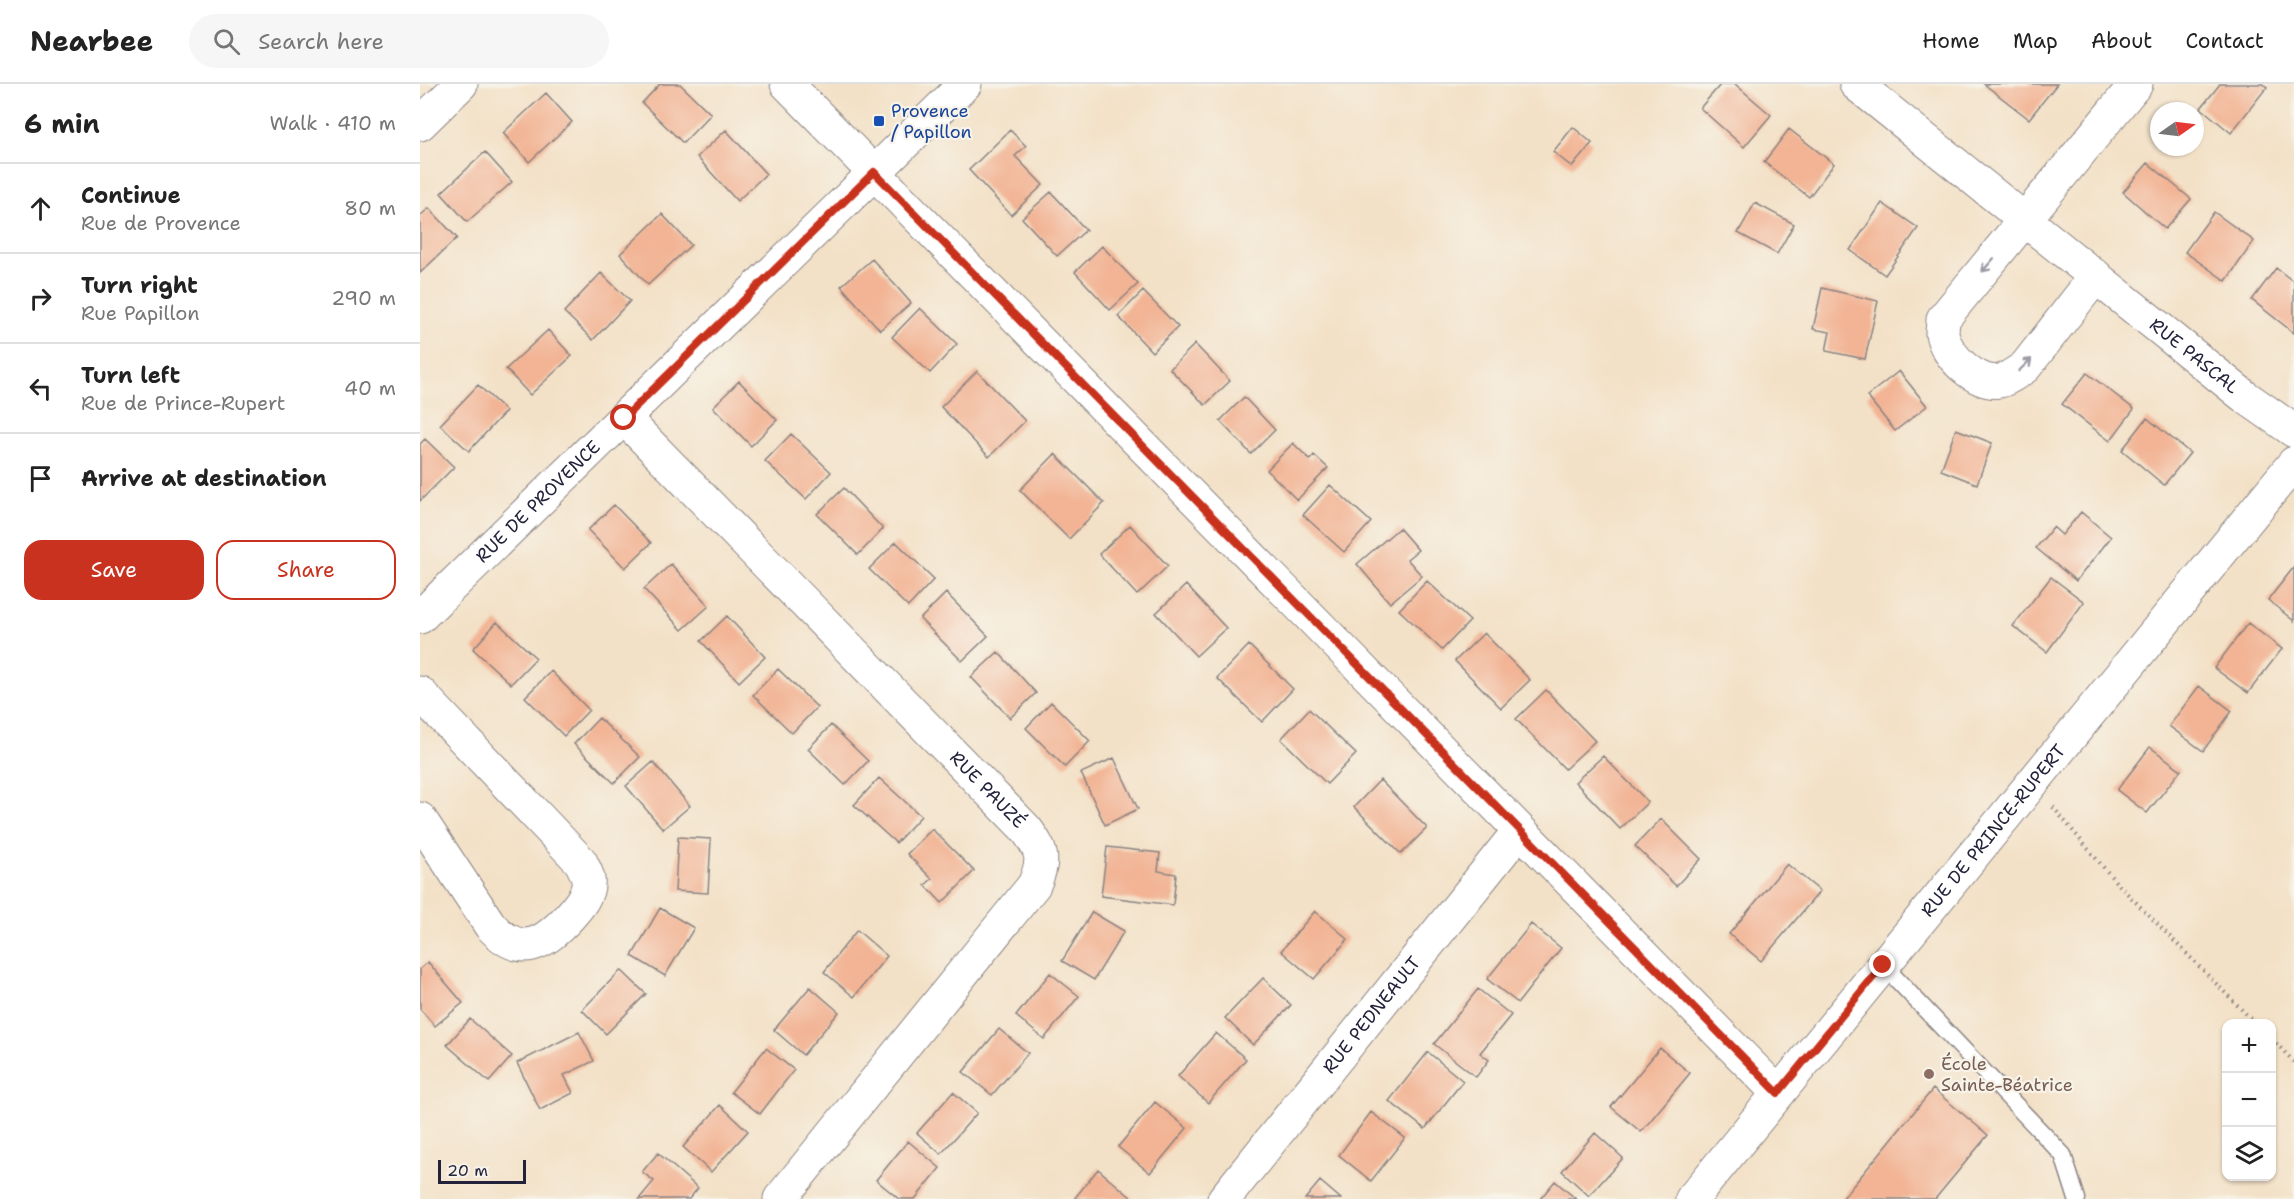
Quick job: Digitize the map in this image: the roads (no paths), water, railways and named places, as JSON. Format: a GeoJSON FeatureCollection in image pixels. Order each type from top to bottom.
{"type":"FeatureCollection","features":[{"type":"Feature","properties":{"kind":"street"},"geometry":{"type":"LineString","coordinates":[[420,124],[461,84]]}},
{"type":"Feature","properties":{"kind":"street"},"geometry":{"type":"LineString","coordinates":[[787,84],[1778,1093]]}},
{"type":"Feature","properties":{"kind":"street","name":"RUE DE PROVENCE"},"geometry":{"type":"LineString","coordinates":[[420,617],[965,84]]}},
{"type":"Feature","properties":{"kind":"street","name":"RUE PASCAL"},"geometry":{"type":"LineString","coordinates":[[1856,84],[2244,396],[2294,431]]}},
{"type":"Feature","properties":{"kind":"street"},"geometry":{"type":"LineString","coordinates":[[2097,276],[2025,367],[1998,381],[1985,380],[1971,373],[1948,349],[1942,334],[1943,319],[2026,221],[2136,84]]}},
{"type":"Feature","properties":{"kind":"street","name":"RUE PAUZÉ"},"geometry":{"type":"LineString","coordinates":[[624,418],[1026,829],[1039,847],[1042,866],[1034,885],[780,1199]]}},
{"type":"Feature","properties":{"kind":"street","name":"RUE DE PRINCE-RUPERT"},"geometry":{"type":"LineString","coordinates":[[1692,1199],[2294,463]]}},
{"type":"Feature","properties":{"kind":"street"},"geometry":{"type":"LineString","coordinates":[[420,693],[581,862],[588,879],[587,893],[578,908],[551,936],[538,943],[525,945],[512,943],[501,937],[490,925],[420,819]]}},
{"type":"Feature","properties":{"kind":"street","name":"RUE PEDNEAULT"},"geometry":{"type":"LineString","coordinates":[[1224,1199],[1519,831]]}},
{"type":"Feature","properties":{"kind":"lane"},"geometry":{"type":"LineString","coordinates":[[1883,965],[2063,1155],[2076,1199]]}},
{"type":"Feature","properties":{"kind":"place","name":"Provence / Papillon"},"geometry":{"type":"Point","coordinates":[879,121]}},
{"type":"Feature","properties":{"kind":"place","name":"École Sainte-Béatrice"},"geometry":{"type":"Point","coordinates":[1929,1074]}}]}
